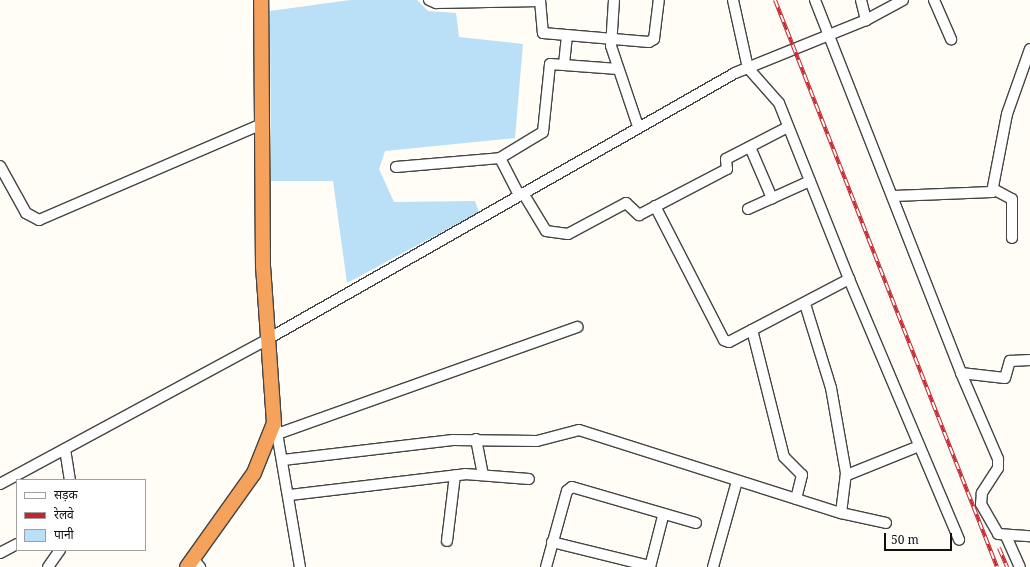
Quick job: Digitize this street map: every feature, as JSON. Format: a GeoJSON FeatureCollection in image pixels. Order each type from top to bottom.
{"type":"FeatureCollection","features":[{"type":"Feature","properties":{"kind":"highway"},"geometry":{"type":"LineString","coordinates":[[193,564],[254,473],[276,428],[266,340],[261,0]]}},
{"type":"Feature","properties":{"kind":"street"},"geometry":{"type":"LineString","coordinates":[[429,0],[436,3],[540,1],[541,30],[567,35],[652,41],[659,0]]}},
{"type":"Feature","properties":{"kind":"street"},"geometry":{"type":"LineString","coordinates":[[614,0],[610,39],[618,69],[638,126]]}},
{"type":"Feature","properties":{"kind":"street"},"geometry":{"type":"LineString","coordinates":[[733,0],[748,68],[775,97],[849,279],[959,540]]}},
{"type":"Feature","properties":{"kind":"street"},"geometry":{"type":"LineString","coordinates":[[815,0],[894,196],[961,373],[999,463],[982,493],[981,504],[995,531],[1006,536],[1030,536]]}},
{"type":"Feature","properties":{"kind":"street"},"geometry":{"type":"LineString","coordinates":[[861,0],[866,20]]}},
{"type":"Feature","properties":{"kind":"street"},"geometry":{"type":"LineString","coordinates":[[0,484],[266,340],[638,126],[748,68],[866,20],[889,4],[903,0]]}},
{"type":"Feature","properties":{"kind":"street"},"geometry":{"type":"LineString","coordinates":[[934,0],[951,39]]}},
{"type":"Feature","properties":{"kind":"street"},"geometry":{"type":"LineString","coordinates":[[564,64],[567,35]]}},
{"type":"Feature","properties":{"kind":"street"},"geometry":{"type":"LineString","coordinates":[[894,196],[989,194],[993,189],[1007,114],[1030,49]]}},
{"type":"Feature","properties":{"kind":"street"},"geometry":{"type":"LineString","coordinates":[[396,167],[500,158],[542,135],[547,68],[555,63],[618,69]]}},
{"type":"Feature","properties":{"kind":"street"},"geometry":{"type":"LineString","coordinates":[[0,166],[26,213],[39,220],[262,124]]}},
{"type":"Feature","properties":{"kind":"street"},"geometry":{"type":"LineString","coordinates":[[500,158],[521,194],[546,231],[565,234],[626,203],[631,204],[637,215],[727,169],[726,159],[788,127]]}},
{"type":"Feature","properties":{"kind":"street"},"geometry":{"type":"LineString","coordinates":[[750,147],[772,198]]}},
{"type":"Feature","properties":{"kind":"street"},"geometry":{"type":"LineString","coordinates":[[748,210],[810,181]]}},
{"type":"Feature","properties":{"kind":"street"},"geometry":{"type":"LineString","coordinates":[[993,189],[1012,199],[1012,238]]}},
{"type":"Feature","properties":{"kind":"street"},"geometry":{"type":"LineString","coordinates":[[655,206],[724,340],[729,342],[805,304],[849,279]]}},
{"type":"Feature","properties":{"kind":"street"},"geometry":{"type":"LineString","coordinates":[[805,304],[831,388],[847,475],[841,513]]}},
{"type":"Feature","properties":{"kind":"street"},"geometry":{"type":"LineString","coordinates":[[300,567],[290,495],[276,428],[578,327]]}},
{"type":"Feature","properties":{"kind":"street"},"geometry":{"type":"LineString","coordinates":[[752,330],[784,457],[802,475],[796,499]]}},
{"type":"Feature","properties":{"kind":"street"},"geometry":{"type":"LineString","coordinates":[[961,373],[1005,378],[1010,361],[1030,360]]}},
{"type":"Feature","properties":{"kind":"street"},"geometry":{"type":"LineString","coordinates":[[283,460],[476,439],[537,441],[578,430],[841,513],[886,523]]}},
{"type":"Feature","properties":{"kind":"street"},"geometry":{"type":"LineString","coordinates":[[476,439],[483,474]]}},
{"type":"Feature","properties":{"kind":"street"},"geometry":{"type":"LineString","coordinates":[[847,475],[919,446]]}},
{"type":"Feature","properties":{"kind":"street"},"geometry":{"type":"LineString","coordinates":[[65,449],[70,479]]}},
{"type":"Feature","properties":{"kind":"street"},"geometry":{"type":"LineString","coordinates":[[290,495],[455,475],[483,474],[529,479]]}},
{"type":"Feature","properties":{"kind":"street"},"geometry":{"type":"LineString","coordinates":[[447,541],[455,475]]}},
{"type":"Feature","properties":{"kind":"street"},"geometry":{"type":"LineString","coordinates":[[713,567],[737,481]]}},
{"type":"Feature","properties":{"kind":"street"},"geometry":{"type":"LineString","coordinates":[[546,567],[567,490],[572,487],[663,516],[696,523]]}},
{"type":"Feature","properties":{"kind":"street"},"geometry":{"type":"LineString","coordinates":[[552,542],[650,567],[663,516]]}},
{"type":"Feature","properties":{"kind":"street"},"geometry":{"type":"LineString","coordinates":[[1006,536],[1020,567]]}},
{"type":"Feature","properties":{"kind":"street"},"geometry":{"type":"LineString","coordinates":[[0,553],[16,545]]}},
{"type":"Feature","properties":{"kind":"street"},"geometry":{"type":"LineString","coordinates":[[48,567],[59,551]]}},
{"type":"Feature","properties":{"kind":"water"},"geometry":{"type":"Polygon","coordinates":[[[350,0],[417,0],[428,11],[456,13],[459,37],[523,44],[515,138],[385,151],[379,169],[394,202],[475,201],[479,212],[347,283],[333,181],[271,181],[270,11],[350,0]]]}},
{"type":"Feature","properties":{"kind":"railway"},"geometry":{"type":"LineString","coordinates":[[775,0],[997,567]]}},
{"type":"Feature","properties":{"kind":"railway"},"geometry":{"type":"LineString","coordinates":[[999,548],[1007,567]]}}]}
